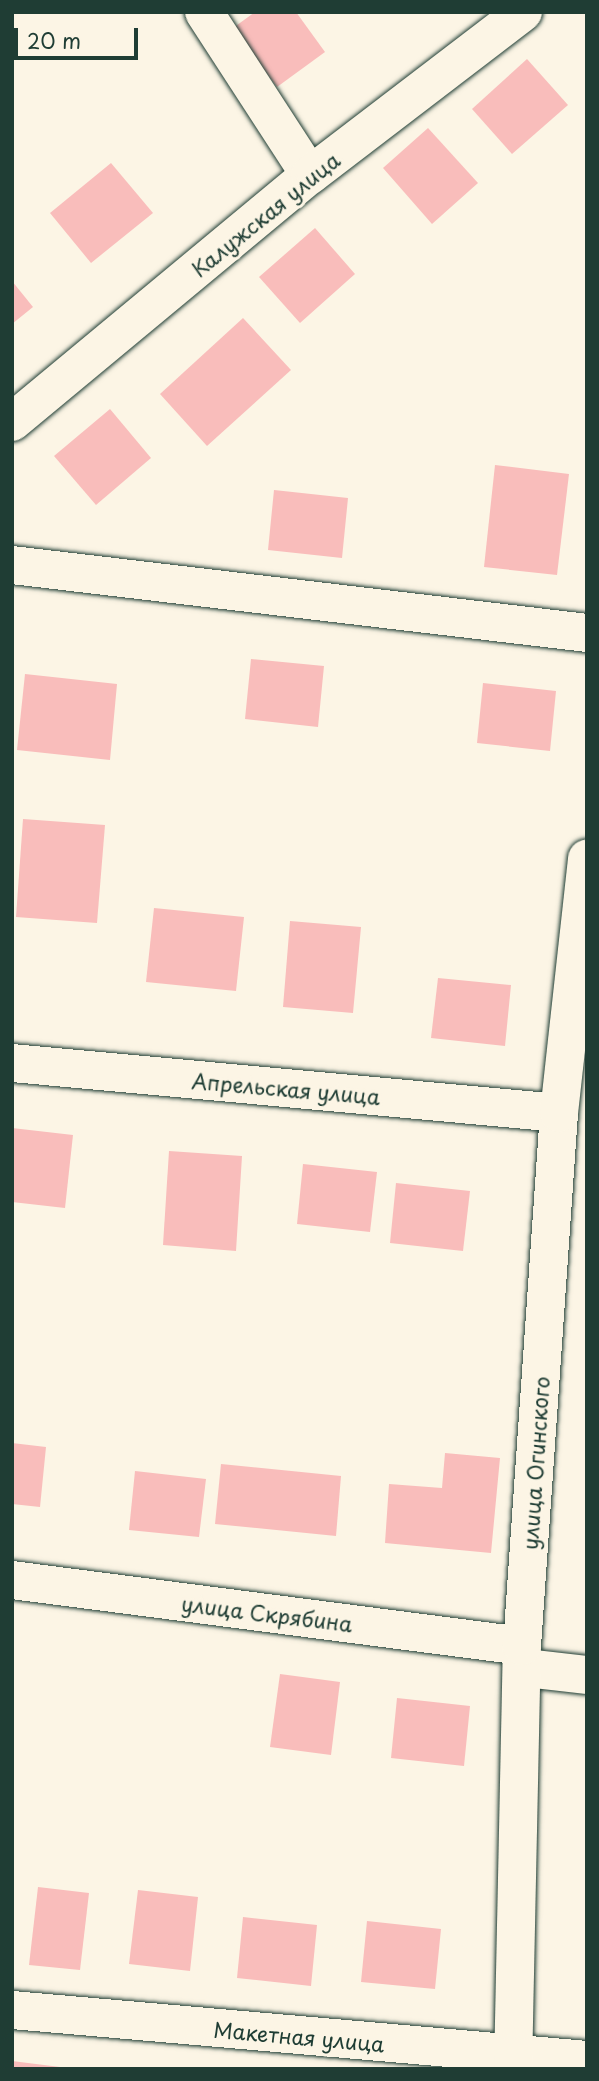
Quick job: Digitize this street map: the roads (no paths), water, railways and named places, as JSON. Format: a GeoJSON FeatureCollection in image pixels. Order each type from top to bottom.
{"type":"FeatureCollection","features":[{"type":"Feature","properties":{"kind":"street"},"geometry":{"type":"LineString","coordinates":[[204,12],[310,176]]}},
{"type":"Feature","properties":{"kind":"street","name":"Калужская улица"},"geometry":{"type":"LineString","coordinates":[[12,422],[310,176],[523,12]]}},
{"type":"Feature","properties":{"kind":"street"},"geometry":{"type":"LineString","coordinates":[[12,565],[587,633]]}},
{"type":"Feature","properties":{"kind":"street","name":"улица Огинского"},"geometry":{"type":"LineString","coordinates":[[512,2062],[524,1657],[559,1113],[587,859]]}},
{"type":"Feature","properties":{"kind":"street","name":"Апрельская улица"},"geometry":{"type":"LineString","coordinates":[[12,1063],[559,1113]]}},
{"type":"Feature","properties":{"kind":"street","name":"улица Скрябина"},"geometry":{"type":"LineString","coordinates":[[12,1580],[524,1657],[587,1675]]}},
{"type":"Feature","properties":{"kind":"street","name":"Макетная улица"},"geometry":{"type":"LineString","coordinates":[[12,2010],[512,2062],[587,2060]]}}]}
